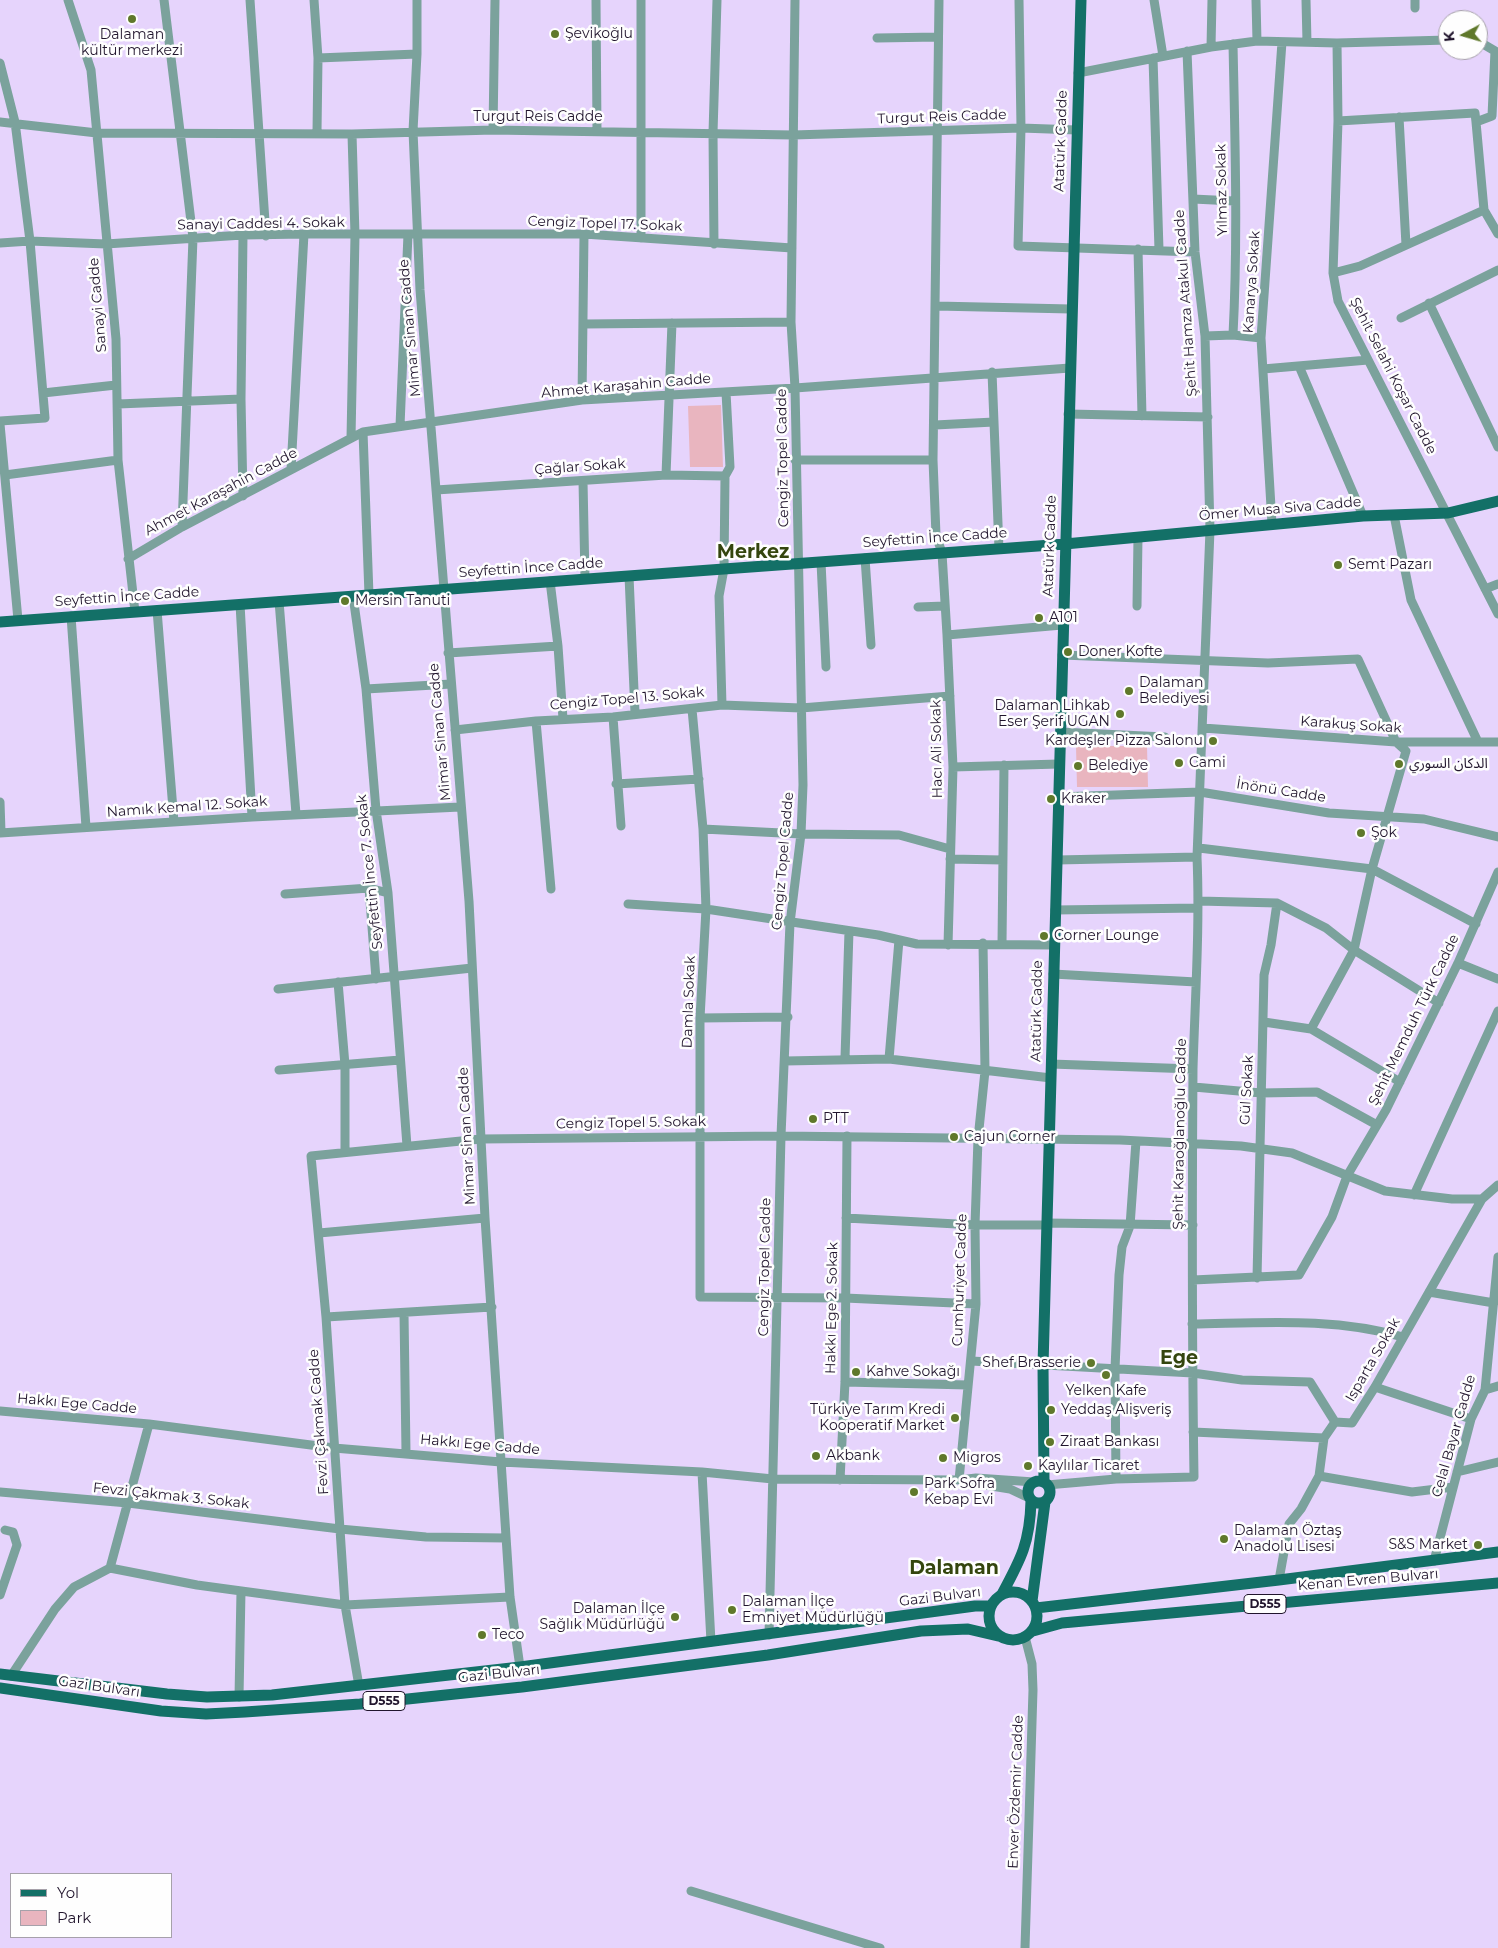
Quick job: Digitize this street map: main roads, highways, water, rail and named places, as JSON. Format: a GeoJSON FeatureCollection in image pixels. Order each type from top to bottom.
{"type":"FeatureCollection","features":[{"type":"Feature","properties":{"kind":"main road","name":"Atatürk Cadde"},"geometry":{"type":"LineString","coordinates":[[1042,1483],[1043,1365],[1064,544],[1081,0]]}},
{"type":"Feature","properties":{"kind":"main road","name":"Ömer Musa Siva Cadde"},"geometry":{"type":"LineString","coordinates":[[1064,544],[1363,516],[1448,513],[1498,500]]}},
{"type":"Feature","properties":{"kind":"main road","name":"Seyfettin İnce Cadde"},"geometry":{"type":"LineString","coordinates":[[0,622],[1064,544]]}},
{"type":"Feature","properties":{"kind":"main road"},"geometry":{"type":"LineString","coordinates":[[1042,1483],[1050,1491],[1045,1502],[1034,1604],[1038,1616],[1029,1634],[1012,1641],[998,1636],[989,1622],[990,1606],[1002,1594],[1022,1559],[1030,1532],[1030,1499],[1027,1491],[1042,1483]]}},
{"type":"Feature","properties":{"kind":"main road"},"geometry":{"type":"LineString","coordinates":[[1030,1499],[1038,1504],[1045,1502]]}},
{"type":"Feature","properties":{"kind":"main road","name":"Kenan Evren Bulvarı"},"geometry":{"type":"LineString","coordinates":[[1034,1604],[1279,1580],[1498,1552]]}},
{"type":"Feature","properties":{"kind":"main road","name":"Kenan Evren Bulvarı"},"geometry":{"type":"LineString","coordinates":[[1029,1634],[1062,1623],[1498,1582]]}},
{"type":"Feature","properties":{"kind":"main road"},"geometry":{"type":"LineString","coordinates":[[1002,1594],[1018,1592],[1034,1604]]}},
{"type":"Feature","properties":{"kind":"main road","name":"Gazi Bulvarı"},"geometry":{"type":"LineString","coordinates":[[6,1675],[167,1694],[239,1697],[359,1686],[520,1667],[975,1606],[990,1606]]}},
{"type":"Feature","properties":{"kind":"main road","name":"Gazi Bulvarı"},"geometry":{"type":"LineString","coordinates":[[0,1688],[161,1711],[206,1714],[245,1712],[522,1687],[768,1655],[921,1631],[968,1629],[998,1636]]}},
{"type":"Feature","properties":{"kind":"place","name":"Dalaman kültür merkezi"},"geometry":{"type":"Point","coordinates":[132,19]}},
{"type":"Feature","properties":{"kind":"place","name":"Şevikoğlu"},"geometry":{"type":"Point","coordinates":[555,34]}},
{"type":"Feature","properties":{"kind":"place","name":"Semt Pazarı"},"geometry":{"type":"Point","coordinates":[1338,565]}},
{"type":"Feature","properties":{"kind":"place","name":"Mersin Tanuti"},"geometry":{"type":"Point","coordinates":[345,601]}},
{"type":"Feature","properties":{"kind":"place","name":"A101"},"geometry":{"type":"Point","coordinates":[1039,618]}},
{"type":"Feature","properties":{"kind":"place","name":"Doner Kofte"},"geometry":{"type":"Point","coordinates":[1068,652]}},
{"type":"Feature","properties":{"kind":"place","name":"Dalaman Belediyesi"},"geometry":{"type":"Point","coordinates":[1129,691]}},
{"type":"Feature","properties":{"kind":"place","name":"Dalaman Lihkab Eser Şerif UGAN"},"geometry":{"type":"Point","coordinates":[1120,714]}},
{"type":"Feature","properties":{"kind":"place","name":"Kardeşler Pizza Salonu"},"geometry":{"type":"Point","coordinates":[1213,741]}},
{"type":"Feature","properties":{"kind":"place","name":"Cami"},"geometry":{"type":"Point","coordinates":[1179,763]}},
{"type":"Feature","properties":{"kind":"place","name":"الدكان السوري"},"geometry":{"type":"Point","coordinates":[1399,764]}},
{"type":"Feature","properties":{"kind":"place","name":"Belediye"},"geometry":{"type":"Point","coordinates":[1078,766]}},
{"type":"Feature","properties":{"kind":"place","name":"Kraker"},"geometry":{"type":"Point","coordinates":[1051,799]}},
{"type":"Feature","properties":{"kind":"place","name":"Şok"},"geometry":{"type":"Point","coordinates":[1361,833]}},
{"type":"Feature","properties":{"kind":"place","name":"Corner Lounge"},"geometry":{"type":"Point","coordinates":[1044,936]}},
{"type":"Feature","properties":{"kind":"place","name":"PTT"},"geometry":{"type":"Point","coordinates":[813,1119]}},
{"type":"Feature","properties":{"kind":"place","name":"Cajun Corner"},"geometry":{"type":"Point","coordinates":[954,1137]}},
{"type":"Feature","properties":{"kind":"place","name":"Shef Brasserie"},"geometry":{"type":"Point","coordinates":[1091,1363]}},
{"type":"Feature","properties":{"kind":"place","name":"Kahve Sokağı"},"geometry":{"type":"Point","coordinates":[856,1372]}},
{"type":"Feature","properties":{"kind":"place","name":"Yelken Kafe"},"geometry":{"type":"Point","coordinates":[1106,1375]}},
{"type":"Feature","properties":{"kind":"place","name":"Yeddaş Alişveriş"},"geometry":{"type":"Point","coordinates":[1051,1410]}},
{"type":"Feature","properties":{"kind":"place","name":"Türkiye Tarım Kredi Kooperatif Market"},"geometry":{"type":"Point","coordinates":[955,1418]}},
{"type":"Feature","properties":{"kind":"place","name":"Ziraat Bankası"},"geometry":{"type":"Point","coordinates":[1050,1442]}},
{"type":"Feature","properties":{"kind":"place","name":"Akbank"},"geometry":{"type":"Point","coordinates":[816,1456]}},
{"type":"Feature","properties":{"kind":"place","name":"Migros"},"geometry":{"type":"Point","coordinates":[943,1458]}},
{"type":"Feature","properties":{"kind":"place","name":"Kaylılar Ticaret"},"geometry":{"type":"Point","coordinates":[1028,1466]}},
{"type":"Feature","properties":{"kind":"place","name":"Park Sofra Kebap Evi"},"geometry":{"type":"Point","coordinates":[914,1492]}},
{"type":"Feature","properties":{"kind":"place","name":"Dalaman Öztaş Anadolu Lisesi"},"geometry":{"type":"Point","coordinates":[1224,1539]}},
{"type":"Feature","properties":{"kind":"place","name":"S&S Market"},"geometry":{"type":"Point","coordinates":[1478,1545]}},
{"type":"Feature","properties":{"kind":"place","name":"Dalaman İlçe Emniyet Müdürlüğü"},"geometry":{"type":"Point","coordinates":[732,1610]}},
{"type":"Feature","properties":{"kind":"place","name":"Dalaman İlçe Sağlık Müdürlüğü"},"geometry":{"type":"Point","coordinates":[675,1617]}},
{"type":"Feature","properties":{"kind":"place","name":"Teco"},"geometry":{"type":"Point","coordinates":[482,1635]}},
{"type":"Feature","properties":{"kind":"district","name":"Merkez"},"geometry":{"type":"Point","coordinates":[753,552]}},
{"type":"Feature","properties":{"kind":"district","name":"Ege"},"geometry":{"type":"Point","coordinates":[1179,1358]}},
{"type":"Feature","properties":{"kind":"district","name":"Dalaman"},"geometry":{"type":"Point","coordinates":[954,1568]}}]}
